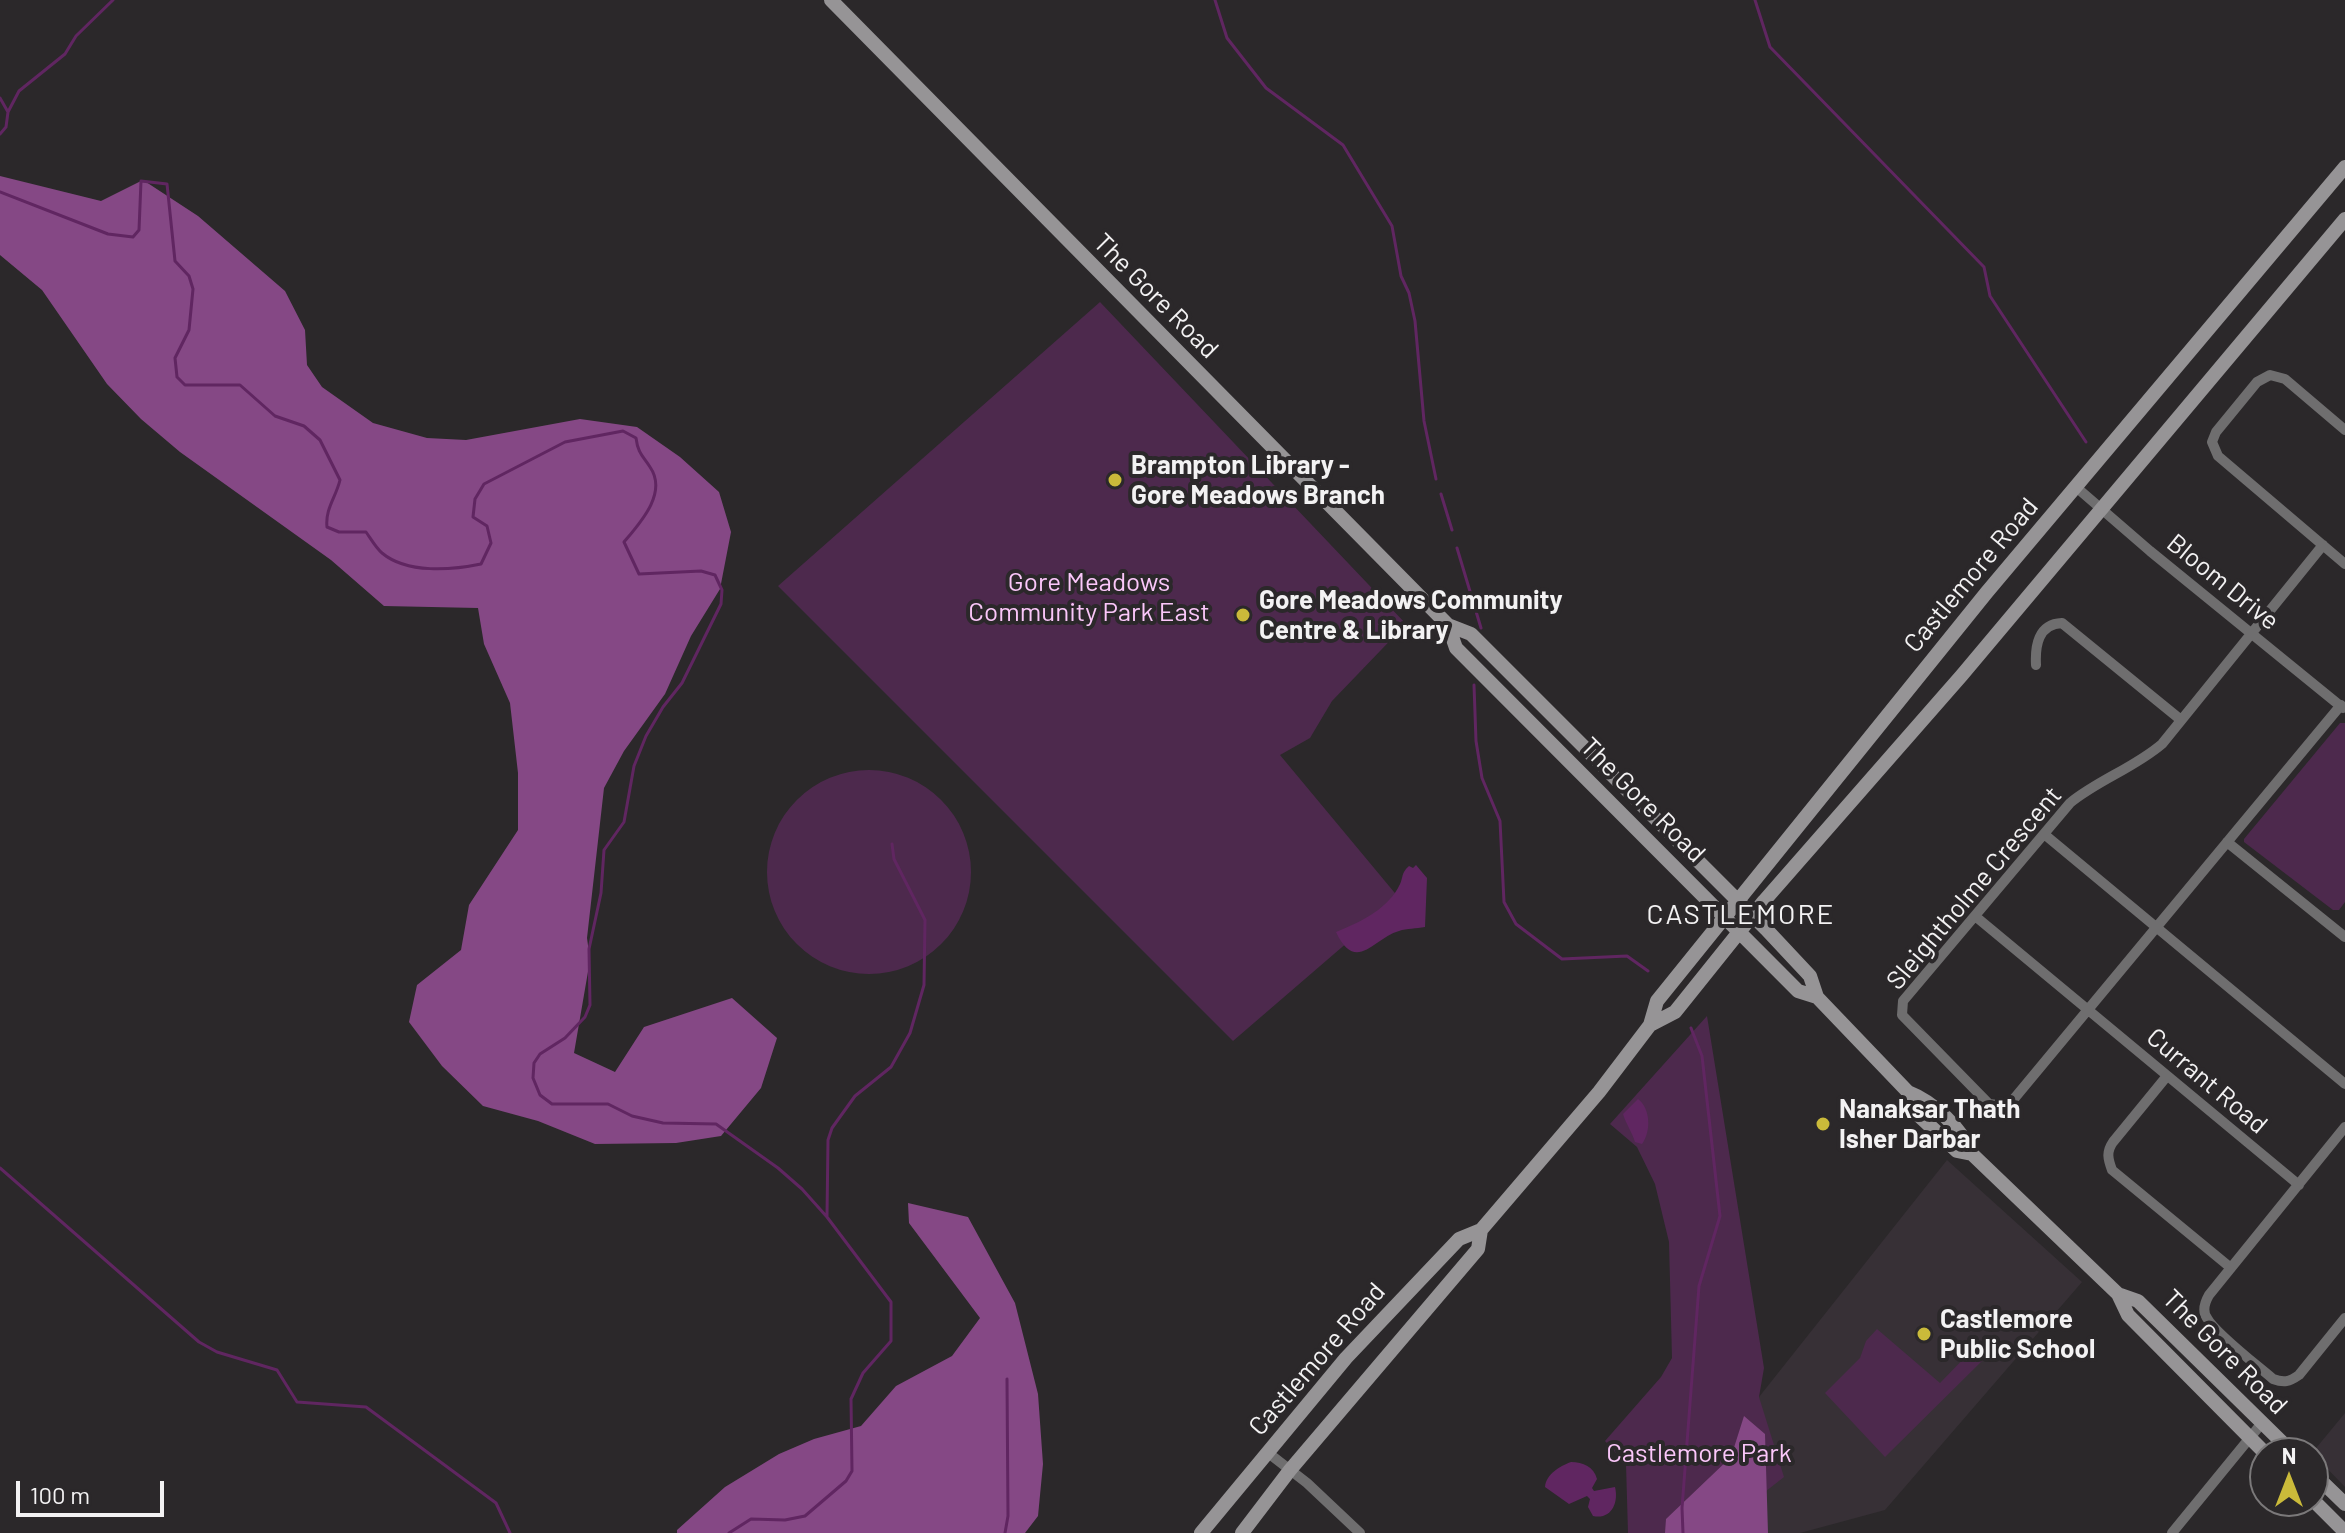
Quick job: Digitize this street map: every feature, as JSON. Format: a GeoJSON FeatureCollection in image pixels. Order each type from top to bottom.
{"type":"FeatureCollection","features":[{"type":"Feature","properties":{"kind":"main road","name":"The Gore Road"},"geometry":{"type":"LineString","coordinates":[[831,0],[1448,625],[1471,634],[1738,901],[1810,976],[1817,997],[1908,1092],[1924,1098],[1966,1139],[1972,1154],[2118,1294],[2128,1315],[2249,1437]]}},
{"type":"Feature","properties":{"kind":"main road","name":"Castlemore Road"},"geometry":{"type":"LineString","coordinates":[[1201,1533],[1346,1358],[1459,1239],[1481,1230],[1599,1092],[1650,1025],[1657,1001],[1907,690],[2345,167]]}},
{"type":"Feature","properties":{"kind":"main road","name":"Castlemore Road"},"geometry":{"type":"LineString","coordinates":[[1650,1025],[1675,1012],[1839,813],[1962,675],[2345,219]]}},
{"type":"Feature","properties":{"kind":"main road","name":"The Gore Road"},"geometry":{"type":"LineString","coordinates":[[1448,625],[1456,648],[1798,991],[1817,997]]}},
{"type":"Feature","properties":{"kind":"main road"},"geometry":{"type":"LineString","coordinates":[[1507,699],[1521,685]]}},
{"type":"Feature","properties":{"kind":"main road","name":"Castlemore Road"},"geometry":{"type":"LineString","coordinates":[[1242,1533],[1290,1470],[1478,1249],[1481,1230]]}},
{"type":"Feature","properties":{"kind":"main road","name":"The Gore Road"},"geometry":{"type":"LineString","coordinates":[[2118,1294],[2138,1301],[2276,1437]]}},
{"type":"Feature","properties":{"kind":"main road"},"geometry":{"type":"LineString","coordinates":[[2329,1488],[2345,1504]]}},
{"type":"Feature","properties":{"kind":"main road"},"geometry":{"type":"LineString","coordinates":[[2329,1516],[2345,1532]]}},
{"type":"Feature","properties":{"kind":"street"},"geometry":{"type":"LineString","coordinates":[[2345,430],[2285,379],[2270,375],[2257,382],[2213,437],[2218,456],[2345,564]]}},
{"type":"Feature","properties":{"kind":"street","name":"Bloom Drive"},"geometry":{"type":"LineString","coordinates":[[2076,487],[2343,707]]}},
{"type":"Feature","properties":{"kind":"street","name":"Sleightholme Crescent"},"geometry":{"type":"LineString","coordinates":[[2323,545],[2154,750],[2070,803],[1903,1001],[1901,1010],[1905,1019],[1989,1104],[2008,1106],[2343,707]]}},
{"type":"Feature","properties":{"kind":"street"},"geometry":{"type":"LineString","coordinates":[[2036,665],[2035,648],[2039,637],[2046,628],[2062,623],[2181,720]]}},
{"type":"Feature","properties":{"kind":"street"},"geometry":{"type":"LineString","coordinates":[[2044,834],[2345,1084]]}},
{"type":"Feature","properties":{"kind":"street"},"geometry":{"type":"LineString","coordinates":[[2227,842],[2343,930]]}},
{"type":"Feature","properties":{"kind":"street","name":"Currant Road"},"geometry":{"type":"LineString","coordinates":[[1975,916],[2299,1185]]}},
{"type":"Feature","properties":{"kind":"street"},"geometry":{"type":"LineString","coordinates":[[2167,1076],[2108,1148],[2108,1159],[2112,1170],[2231,1268]]}},
{"type":"Feature","properties":{"kind":"street"},"geometry":{"type":"LineString","coordinates":[[2345,1127],[2231,1268],[2206,1301],[2204,1310],[2207,1319],[2273,1379],[2283,1383],[2299,1375],[2345,1318]]}},
{"type":"Feature","properties":{"kind":"street"},"geometry":{"type":"LineString","coordinates":[[2251,1437],[2262,1423]]}},
{"type":"Feature","properties":{"kind":"street"},"geometry":{"type":"LineString","coordinates":[[2172,1533],[2249,1439]]}},
{"type":"Feature","properties":{"kind":"street"},"geometry":{"type":"LineString","coordinates":[[1267,1452],[1360,1533]]}},
{"type":"Feature","properties":{"kind":"shaded area"},"geometry":{"type":"Polygon","coordinates":[[[0,176],[101,201],[143,180],[198,216],[285,291],[305,330],[307,365],[322,387],[373,423],[427,438],[466,440],[580,419],[637,427],[680,457],[719,492],[731,532],[720,589],[691,636],[665,694],[624,751],[604,788],[587,938],[590,960],[574,1053],[615,1072],[644,1027],[732,998],[777,1038],[761,1088],[721,1136],[676,1143],[595,1144],[538,1121],[483,1106],[442,1066],[409,1022],[417,985],[461,950],[469,905],[518,830],[518,773],[510,703],[484,644],[478,608],[384,606],[331,560],[180,452],[141,419],[107,384],[42,290],[0,255],[0,176]]]}},
{"type":"Feature","properties":{"kind":"shaded area"},"geometry":{"type":"Polygon","coordinates":[[[1416,865],[1427,878],[1425,927],[1399,931],[1358,952],[1343,945],[1336,932],[1378,910],[1393,896],[1406,869],[1416,865]]]}},
{"type":"Feature","properties":{"kind":"shaded area"},"geometry":{"type":"Polygon","coordinates":[[[1638,1099],[1648,1121],[1642,1144],[1635,1142],[1623,1114],[1638,1099]]]}},
{"type":"Feature","properties":{"kind":"shaded area","name":"Castlemore Public School"},"geometry":{"type":"Polygon","coordinates":[[[1947,1160],[2082,1282],[1885,1510],[1800,1533],[1763,1533],[1759,1397],[1947,1160]]]}},
{"type":"Feature","properties":{"kind":"shaded area"},"geometry":{"type":"Polygon","coordinates":[[[908,1203],[968,1217],[1015,1303],[1038,1394],[1043,1464],[1038,1516],[1025,1533],[677,1533],[725,1487],[779,1454],[814,1439],[861,1426],[896,1386],[952,1356],[980,1318],[909,1223],[908,1203]]]}},
{"type":"Feature","properties":{"kind":"shaded area"},"geometry":{"type":"Polygon","coordinates":[[[2345,1413],[2345,1487],[2329,1471],[2329,1437],[2325,1437],[2345,1413]]]}},
{"type":"Feature","properties":{"kind":"shaded area"},"geometry":{"type":"Polygon","coordinates":[[[1744,1416],[1765,1434],[1768,1533],[1665,1533],[1666,1519],[1731,1457],[1744,1416]]]}},
{"type":"Feature","properties":{"kind":"shaded area"},"geometry":{"type":"Polygon","coordinates":[[[1571,1462],[1591,1468],[1597,1479],[1592,1488],[1594,1491],[1615,1487],[1615,1504],[1609,1513],[1593,1516],[1587,1496],[1569,1504],[1545,1487],[1551,1474],[1571,1462]]]}},
{"type":"Feature","properties":{"kind":"green space","name":"Gore Meadows Community Park East"},"geometry":{"type":"Polygon","coordinates":[[[1100,302],[1406,624],[1332,701],[1310,738],[1280,755],[1399,898],[1233,1041],[778,586],[1100,302]]]}},
{"type":"Feature","properties":{"kind":"green space"},"geometry":{"type":"Polygon","coordinates":[[[2340,723],[2345,723],[2345,902],[2339,910],[2333,910],[2244,839],[2340,723]]]}},
{"type":"Feature","properties":{"kind":"green space"},"geometry":{"type":"Polygon","coordinates":[[[869,770],[889,771],[908,777],[941,800],[964,833],[970,852],[970,892],[964,911],[941,944],[908,967],[889,973],[869,974],[849,973],[830,967],[797,944],[774,911],[768,892],[767,872],[768,852],[774,833],[797,800],[830,777],[849,771],[869,770]]]}},
{"type":"Feature","properties":{"kind":"green space","name":"Castlemore Park"},"geometry":{"type":"Polygon","coordinates":[[[1707,1016],[1764,1368],[1759,1397],[1784,1477],[1761,1495],[1763,1533],[1628,1533],[1626,1464],[1605,1441],[1661,1377],[1672,1358],[1669,1242],[1655,1184],[1637,1147],[1610,1124],[1707,1016]]]}},
{"type":"Feature","properties":{"kind":"green space"},"geometry":{"type":"Polygon","coordinates":[[[1877,1329],[1940,1383],[1975,1347],[1985,1358],[1885,1457],[1825,1393],[1860,1358],[1866,1341],[1877,1329]]]}},
{"type":"Feature","properties":{"kind":"waterway"},"geometry":{"type":"LineString","coordinates":[[0,134],[6,127],[8,112],[19,91],[65,54],[76,36],[113,0]]}},
{"type":"Feature","properties":{"kind":"waterway"},"geometry":{"type":"LineString","coordinates":[[1215,0],[1227,38],[1266,88],[1343,145],[1392,226],[1401,276],[1409,293],[1415,321],[1424,421],[1436,479]]}},
{"type":"Feature","properties":{"kind":"waterway"},"geometry":{"type":"LineString","coordinates":[[1755,0],[1770,47],[1984,267],[1990,296],[2086,442]]}},
{"type":"Feature","properties":{"kind":"waterway"},"geometry":{"type":"LineString","coordinates":[[0,98],[8,112]]}},
{"type":"Feature","properties":{"kind":"waterway"},"geometry":{"type":"LineString","coordinates":[[0,192],[108,234],[133,237],[139,230],[141,181],[167,184],[175,261],[189,276],[193,289],[189,330],[175,358],[177,377],[185,385],[240,385],[275,416],[304,426],[320,440],[340,480],[329,509],[327,527],[339,532],[366,532],[382,553],[404,564],[430,569],[481,564],[491,543],[487,526],[473,517],[475,499],[484,484],[565,442],[623,431],[636,438],[639,451],[655,477],[656,487],[650,507],[624,542],[639,574],[701,571],[715,575],[722,590],[721,604],[682,683],[646,736],[634,766],[624,822],[604,850],[601,893],[589,949],[590,1005],[585,1017],[565,1038],[540,1054],[534,1063],[533,1078],[540,1095],[552,1104],[608,1104],[632,1116],[663,1123],[716,1124],[802,1189],[891,1302],[891,1341],[863,1373],[851,1399],[852,1471],[846,1481],[805,1516],[785,1520],[751,1519],[729,1533]]}},
{"type":"Feature","properties":{"kind":"waterway"},"geometry":{"type":"LineString","coordinates":[[1441,494],[1452,530]]}},
{"type":"Feature","properties":{"kind":"waterway"},"geometry":{"type":"LineString","coordinates":[[1457,548],[1481,628]]}},
{"type":"Feature","properties":{"kind":"waterway"},"geometry":{"type":"LineString","coordinates":[[1474,685],[1476,741],[1482,778],[1500,821],[1504,902],[1516,924],[1562,959],[1627,956],[1648,971]]}},
{"type":"Feature","properties":{"kind":"waterway"},"geometry":{"type":"LineString","coordinates":[[827,1216],[828,1140],[832,1128],[855,1096],[891,1067],[910,1033],[924,985],[925,920],[894,859],[892,844]]}},
{"type":"Feature","properties":{"kind":"waterway"},"geometry":{"type":"LineString","coordinates":[[1683,1533],[1682,1508],[1699,1286],[1720,1216],[1702,1056],[1691,1028]]}},
{"type":"Feature","properties":{"kind":"waterway"},"geometry":{"type":"LineString","coordinates":[[0,1168],[199,1342],[217,1352],[277,1370],[297,1402],[366,1407],[496,1503],[510,1533]]}},
{"type":"Feature","properties":{"kind":"waterway"},"geometry":{"type":"LineString","coordinates":[[1005,1533],[1008,1516],[1007,1379]]}},
{"type":"Feature","properties":{"kind":"place","name":"Brampton Library - Gore Meadows Branch"},"geometry":{"type":"Point","coordinates":[1115,480]}},
{"type":"Feature","properties":{"kind":"place","name":"Gore Meadows Community Centre & Library"},"geometry":{"type":"Point","coordinates":[1243,615]}},
{"type":"Feature","properties":{"kind":"place","name":"Nanaksar Thath Isher Darbar"},"geometry":{"type":"Point","coordinates":[1823,1124]}},
{"type":"Feature","properties":{"kind":"place","name":"Castlemore Public School"},"geometry":{"type":"Point","coordinates":[1924,1334]}},
{"type":"Feature","properties":{"kind":"district","name":"CASTLEMORE"},"geometry":{"type":"Point","coordinates":[1741,915]}}]}
